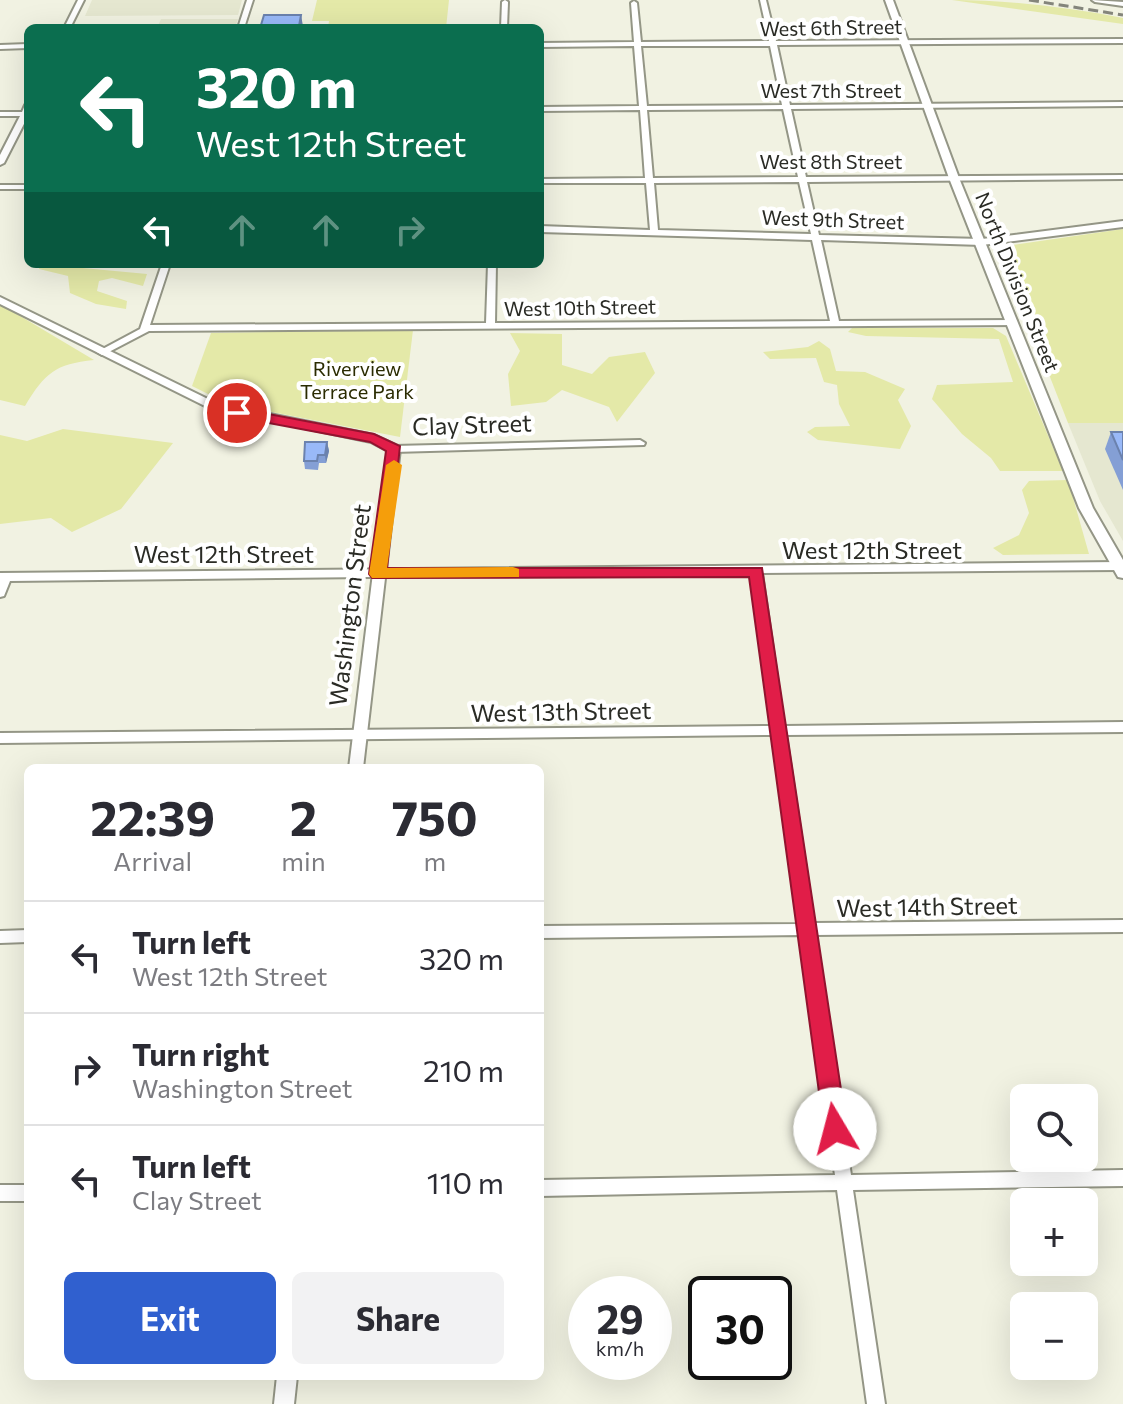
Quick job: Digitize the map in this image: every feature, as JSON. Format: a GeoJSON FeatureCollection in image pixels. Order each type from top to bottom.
{"type":"FeatureCollection","features":[{"type":"Feature","properties":{"kind":"main road","name":"North Division Street"},"geometry":{"type":"LineString","coordinates":[[889,0],[954,178],[1086,508],[1121,570]]}},
{"type":"Feature","properties":{"kind":"street"},"geometry":{"type":"LineString","coordinates":[[69,24],[81,0]]}},
{"type":"Feature","properties":{"kind":"street"},"geometry":{"type":"LineString","coordinates":[[242,24],[250,0]]}},
{"type":"Feature","properties":{"kind":"street"},"geometry":{"type":"LineString","coordinates":[[763,0],[835,324]]}},
{"type":"Feature","properties":{"kind":"street"},"geometry":{"type":"LineString","coordinates":[[1095,0],[1123,4]]}},
{"type":"Feature","properties":{"kind":"street"},"geometry":{"type":"LineString","coordinates":[[504,24],[505,2]]}},
{"type":"Feature","properties":{"kind":"street"},"geometry":{"type":"LineString","coordinates":[[634,3],[654,232]]}},
{"type":"Feature","properties":{"kind":"street","name":"West 6th Street"},"geometry":{"type":"LineString","coordinates":[[544,45],[1123,41]]}},
{"type":"Feature","properties":{"kind":"street"},"geometry":{"type":"LineString","coordinates":[[0,47],[24,46]]}},
{"type":"Feature","properties":{"kind":"street","name":"West 7th Street"},"geometry":{"type":"LineString","coordinates":[[544,109],[1123,104]]}},
{"type":"Feature","properties":{"kind":"street"},"geometry":{"type":"LineString","coordinates":[[0,114],[24,111]]}},
{"type":"Feature","properties":{"kind":"street"},"geometry":{"type":"LineString","coordinates":[[0,163],[24,117]]}},
{"type":"Feature","properties":{"kind":"street","name":"West 8th Street"},"geometry":{"type":"LineString","coordinates":[[544,181],[1123,177]]}},
{"type":"Feature","properties":{"kind":"street"},"geometry":{"type":"LineString","coordinates":[[0,187],[24,187]]}},
{"type":"Feature","properties":{"kind":"street","name":"West 9th Street"},"geometry":{"type":"LineString","coordinates":[[544,229],[982,242],[1123,224]]}},
{"type":"Feature","properties":{"kind":"street"},"geometry":{"type":"LineString","coordinates":[[102,352],[137,336],[146,328],[165,268]]}},
{"type":"Feature","properties":{"kind":"street"},"geometry":{"type":"LineString","coordinates":[[490,326],[492,268]]}},
{"type":"Feature","properties":{"kind":"street","name":"Clay Street"},"geometry":{"type":"LineString","coordinates":[[0,300],[213,406],[374,439],[394,449],[640,443]]}},
{"type":"Feature","properties":{"kind":"street","name":"West 10th Street"},"geometry":{"type":"LineString","coordinates":[[146,328],[1014,323]]}},
{"type":"Feature","properties":{"kind":"street","name":"Washington Street"},"geometry":{"type":"LineString","coordinates":[[356,764],[394,449]]}},
{"type":"Feature","properties":{"kind":"street","name":"West 12th Street"},"geometry":{"type":"LineString","coordinates":[[3,577],[1121,570]]}},
{"type":"Feature","properties":{"kind":"street"},"geometry":{"type":"LineString","coordinates":[[756,572],[876,1404]]}},
{"type":"Feature","properties":{"kind":"street"},"geometry":{"type":"LineString","coordinates":[[0,593],[3,577]]}},
{"type":"Feature","properties":{"kind":"street","name":"West 13th Street"},"geometry":{"type":"LineString","coordinates":[[0,738],[1123,727]]}},
{"type":"Feature","properties":{"kind":"street","name":"West 14th Street"},"geometry":{"type":"LineString","coordinates":[[544,932],[1123,926]]}},
{"type":"Feature","properties":{"kind":"street"},"geometry":{"type":"LineString","coordinates":[[0,937],[24,936]]}},
{"type":"Feature","properties":{"kind":"street"},"geometry":{"type":"LineString","coordinates":[[544,1188],[1123,1178]]}},
{"type":"Feature","properties":{"kind":"street"},"geometry":{"type":"LineString","coordinates":[[0,1193],[24,1193]]}},
{"type":"Feature","properties":{"kind":"street"},"geometry":{"type":"LineString","coordinates":[[284,1404],[287,1380]]}},
{"type":"Feature","properties":{"kind":"shaded area"},"geometry":{"type":"Polygon","coordinates":[[[92,0],[242,0],[238,15],[85,16],[92,0]]]}},
{"type":"Feature","properties":{"kind":"shaded area"},"geometry":{"type":"Polygon","coordinates":[[[161,19],[238,19],[236,24],[159,24],[161,19]]]}},
{"type":"Feature","properties":{"kind":"shaded area"},"geometry":{"type":"Polygon","coordinates":[[[1068,423],[1123,423],[1123,541],[1100,501],[1068,423]]]}},
{"type":"Feature","properties":{"kind":"green space"},"geometry":{"type":"Polygon","coordinates":[[[317,0],[449,0],[446,24],[329,24],[329,21],[312,21],[317,0]]]}},
{"type":"Feature","properties":{"kind":"green space"},"geometry":{"type":"Polygon","coordinates":[[[952,0],[1059,7],[1123,18],[1123,24],[952,0]]]}},
{"type":"Feature","properties":{"kind":"green space"},"geometry":{"type":"Polygon","coordinates":[[[1123,229],[1123,423],[1068,423],[999,247],[1123,229]]]}},
{"type":"Feature","properties":{"kind":"green space"},"geometry":{"type":"Polygon","coordinates":[[[83,268],[147,274],[143,286],[112,278],[99,281],[97,291],[127,301],[126,309],[96,304],[70,293],[68,276],[39,269],[83,268]]]}},
{"type":"Feature","properties":{"kind":"green space"},"geometry":{"type":"Polygon","coordinates":[[[0,304],[94,360],[70,364],[52,372],[25,406],[0,400],[0,304]]]}},
{"type":"Feature","properties":{"kind":"green space"},"geometry":{"type":"Polygon","coordinates":[[[852,328],[993,328],[1006,336],[1063,471],[1000,471],[932,399],[937,385],[1013,382],[999,339],[866,336],[848,332],[852,328]]]}},
{"type":"Feature","properties":{"kind":"green space","name":"Riverview Terrace Park"},"geometry":{"type":"Polygon","coordinates":[[[413,330],[400,437],[226,403],[192,386],[211,333],[413,330]]]}},
{"type":"Feature","properties":{"kind":"green space"},"geometry":{"type":"Polygon","coordinates":[[[510,333],[562,334],[562,365],[592,374],[609,357],[645,352],[655,373],[617,422],[609,407],[562,390],[546,402],[511,406],[508,374],[520,351],[510,333]]]}},
{"type":"Feature","properties":{"kind":"green space"},"geometry":{"type":"Polygon","coordinates":[[[819,341],[830,349],[836,371],[865,372],[905,389],[898,400],[911,426],[900,449],[818,440],[807,432],[815,427],[850,426],[839,404],[837,385],[824,382],[816,358],[770,359],[763,352],[808,347],[819,341]]]}},
{"type":"Feature","properties":{"kind":"green space"},"geometry":{"type":"Polygon","coordinates":[[[63,429],[173,443],[121,509],[72,532],[51,518],[0,524],[0,435],[27,441],[63,429]]]}},
{"type":"Feature","properties":{"kind":"green space"},"geometry":{"type":"Polygon","coordinates":[[[1068,480],[1089,554],[1003,555],[993,548],[1019,535],[1029,513],[1022,490],[1029,481],[1068,480]]]}},
{"type":"Feature","properties":{"kind":"building"},"geometry":{"type":"Polygon","coordinates":[[[264,15],[301,15],[299,24],[261,24],[264,15]]]}},
{"type":"Feature","properties":{"kind":"building"},"geometry":{"type":"Polygon","coordinates":[[[1111,432],[1123,432],[1123,460],[1111,432]]]}},
{"type":"Feature","properties":{"kind":"building"},"geometry":{"type":"Polygon","coordinates":[[[305,442],[327,442],[325,455],[318,455],[317,461],[304,461],[305,442]]]}},
{"type":"Feature","properties":{"kind":"railway"},"geometry":{"type":"LineString","coordinates":[[1029,0],[1123,15]]}},
{"type":"Feature","properties":{"kind":"slow traffic"},"geometry":{"type":"LineString","coordinates":[[394,465],[378,574],[513,573]]}},
{"type":"Feature","properties":{"kind":"route"},"geometry":{"type":"LineString","coordinates":[[237,413],[374,439],[394,449],[395,461],[378,574],[756,572],[835,1129]]}}]}
